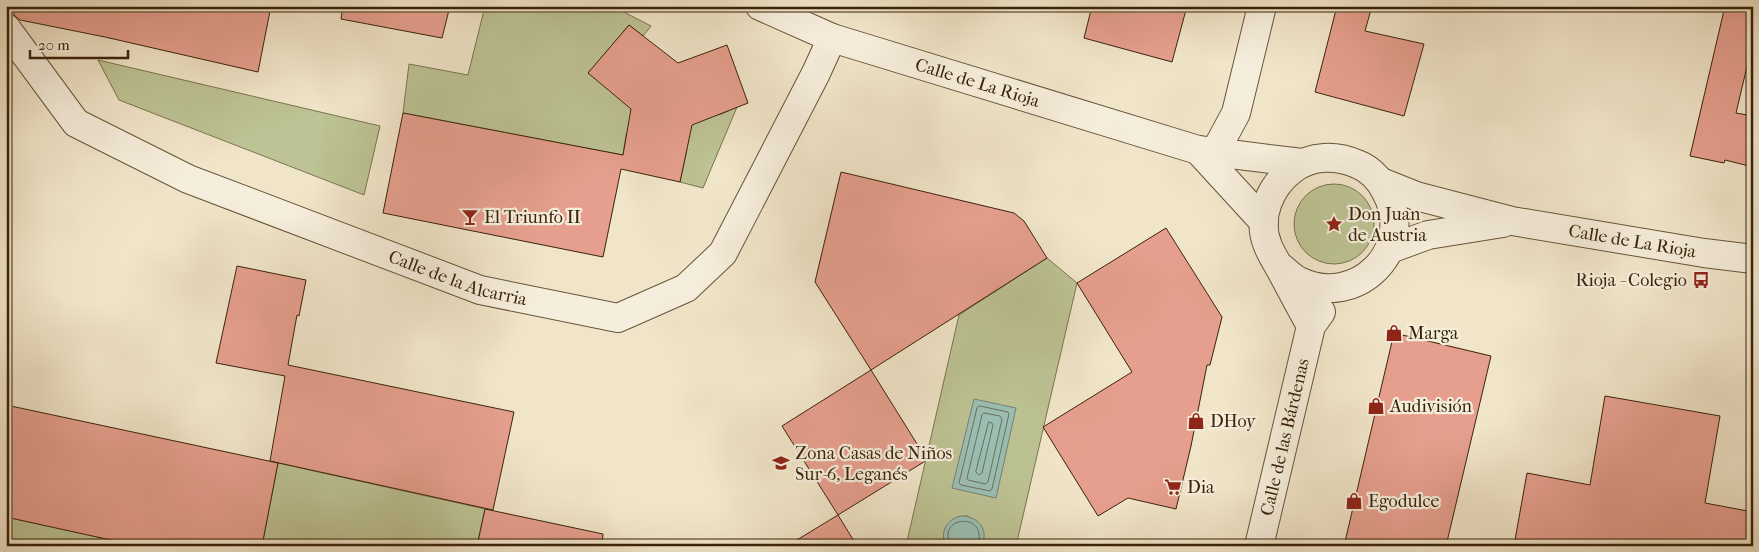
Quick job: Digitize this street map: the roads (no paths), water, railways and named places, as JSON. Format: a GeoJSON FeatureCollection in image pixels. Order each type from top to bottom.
{"type":"FeatureCollection","features":[{"type":"Feature","properties":{"kind":"street","name":"Calle de La Rioja"},"geometry":{"type":"LineString","coordinates":[[760,6],[832,38],[1207,151],[1302,162]]}},
{"type":"Feature","properties":{"kind":"street"},"geometry":{"type":"LineString","coordinates":[[1241,155],[1236,113],[1262,6]]}},
{"type":"Feature","properties":{"kind":"street","name":"Calle de la Alcarria"},"geometry":{"type":"LineString","coordinates":[[6,28],[76,122],[188,179],[480,290],[618,318],[686,288],[723,253],[816,73],[832,38]]}},
{"type":"Feature","properties":{"kind":"street"},"geometry":{"type":"LineString","coordinates":[[1236,113],[1207,151],[1264,222]]}},
{"type":"Feature","properties":{"kind":"street"},"geometry":{"type":"LineString","coordinates":[[1278,265],[1299,281],[1323,288],[1349,286],[1366,278],[1380,265],[1390,249],[1396,226],[1392,203],[1381,182],[1366,167],[1345,159],[1323,157],[1302,162],[1282,177],[1268,198],[1264,222],[1267,245],[1311,326]]}},
{"type":"Feature","properties":{"kind":"street","name":"Calle de La Rioja"},"geometry":{"type":"LineString","coordinates":[[1381,182],[1416,196],[1512,221],[1704,253],[1753,259]]}},
{"type":"Feature","properties":{"kind":"street","name":"Calle de La Rioja"},"geometry":{"type":"LineString","coordinates":[[1390,249],[1428,235],[1512,221]]}},
{"type":"Feature","properties":{"kind":"street","name":"Calle de las Bárdenas"},"geometry":{"type":"LineString","coordinates":[[1259,546],[1311,326],[1328,302],[1349,286]]}},
{"type":"Feature","properties":{"kind":"water"},"geometry":{"type":"Polygon","coordinates":[[[974,399],[1016,408],[996,498],[952,488],[974,399]]]}},
{"type":"Feature","properties":{"kind":"water"},"geometry":{"type":"Polygon","coordinates":[[[961,516],[972,518],[981,525],[984,534],[982,546],[946,546],[943,536],[948,523],[961,516]]]}},
{"type":"Feature","properties":{"kind":"place","name":"El Triunfo II"},"geometry":{"type":"Point","coordinates":[470,217]}},
{"type":"Feature","properties":{"kind":"place","name":"Don Juan de Austria"},"geometry":{"type":"Point","coordinates":[1334,224]}},
{"type":"Feature","properties":{"kind":"place","name":"Rioja - Colegio"},"geometry":{"type":"Point","coordinates":[1701,280]}},
{"type":"Feature","properties":{"kind":"place","name":"Marga"},"geometry":{"type":"Point","coordinates":[1394,333]}},
{"type":"Feature","properties":{"kind":"place","name":"Audivisión"},"geometry":{"type":"Point","coordinates":[1376,406]}},
{"type":"Feature","properties":{"kind":"place","name":"DHoy"},"geometry":{"type":"Point","coordinates":[1196,421]}},
{"type":"Feature","properties":{"kind":"place","name":"Zona Casas de Niños Sur-6, Leganés"},"geometry":{"type":"Point","coordinates":[781,463]}},
{"type":"Feature","properties":{"kind":"place","name":"Dia"},"geometry":{"type":"Point","coordinates":[1173,487]}},
{"type":"Feature","properties":{"kind":"place","name":"Egodulce"},"geometry":{"type":"Point","coordinates":[1354,501]}}]}
